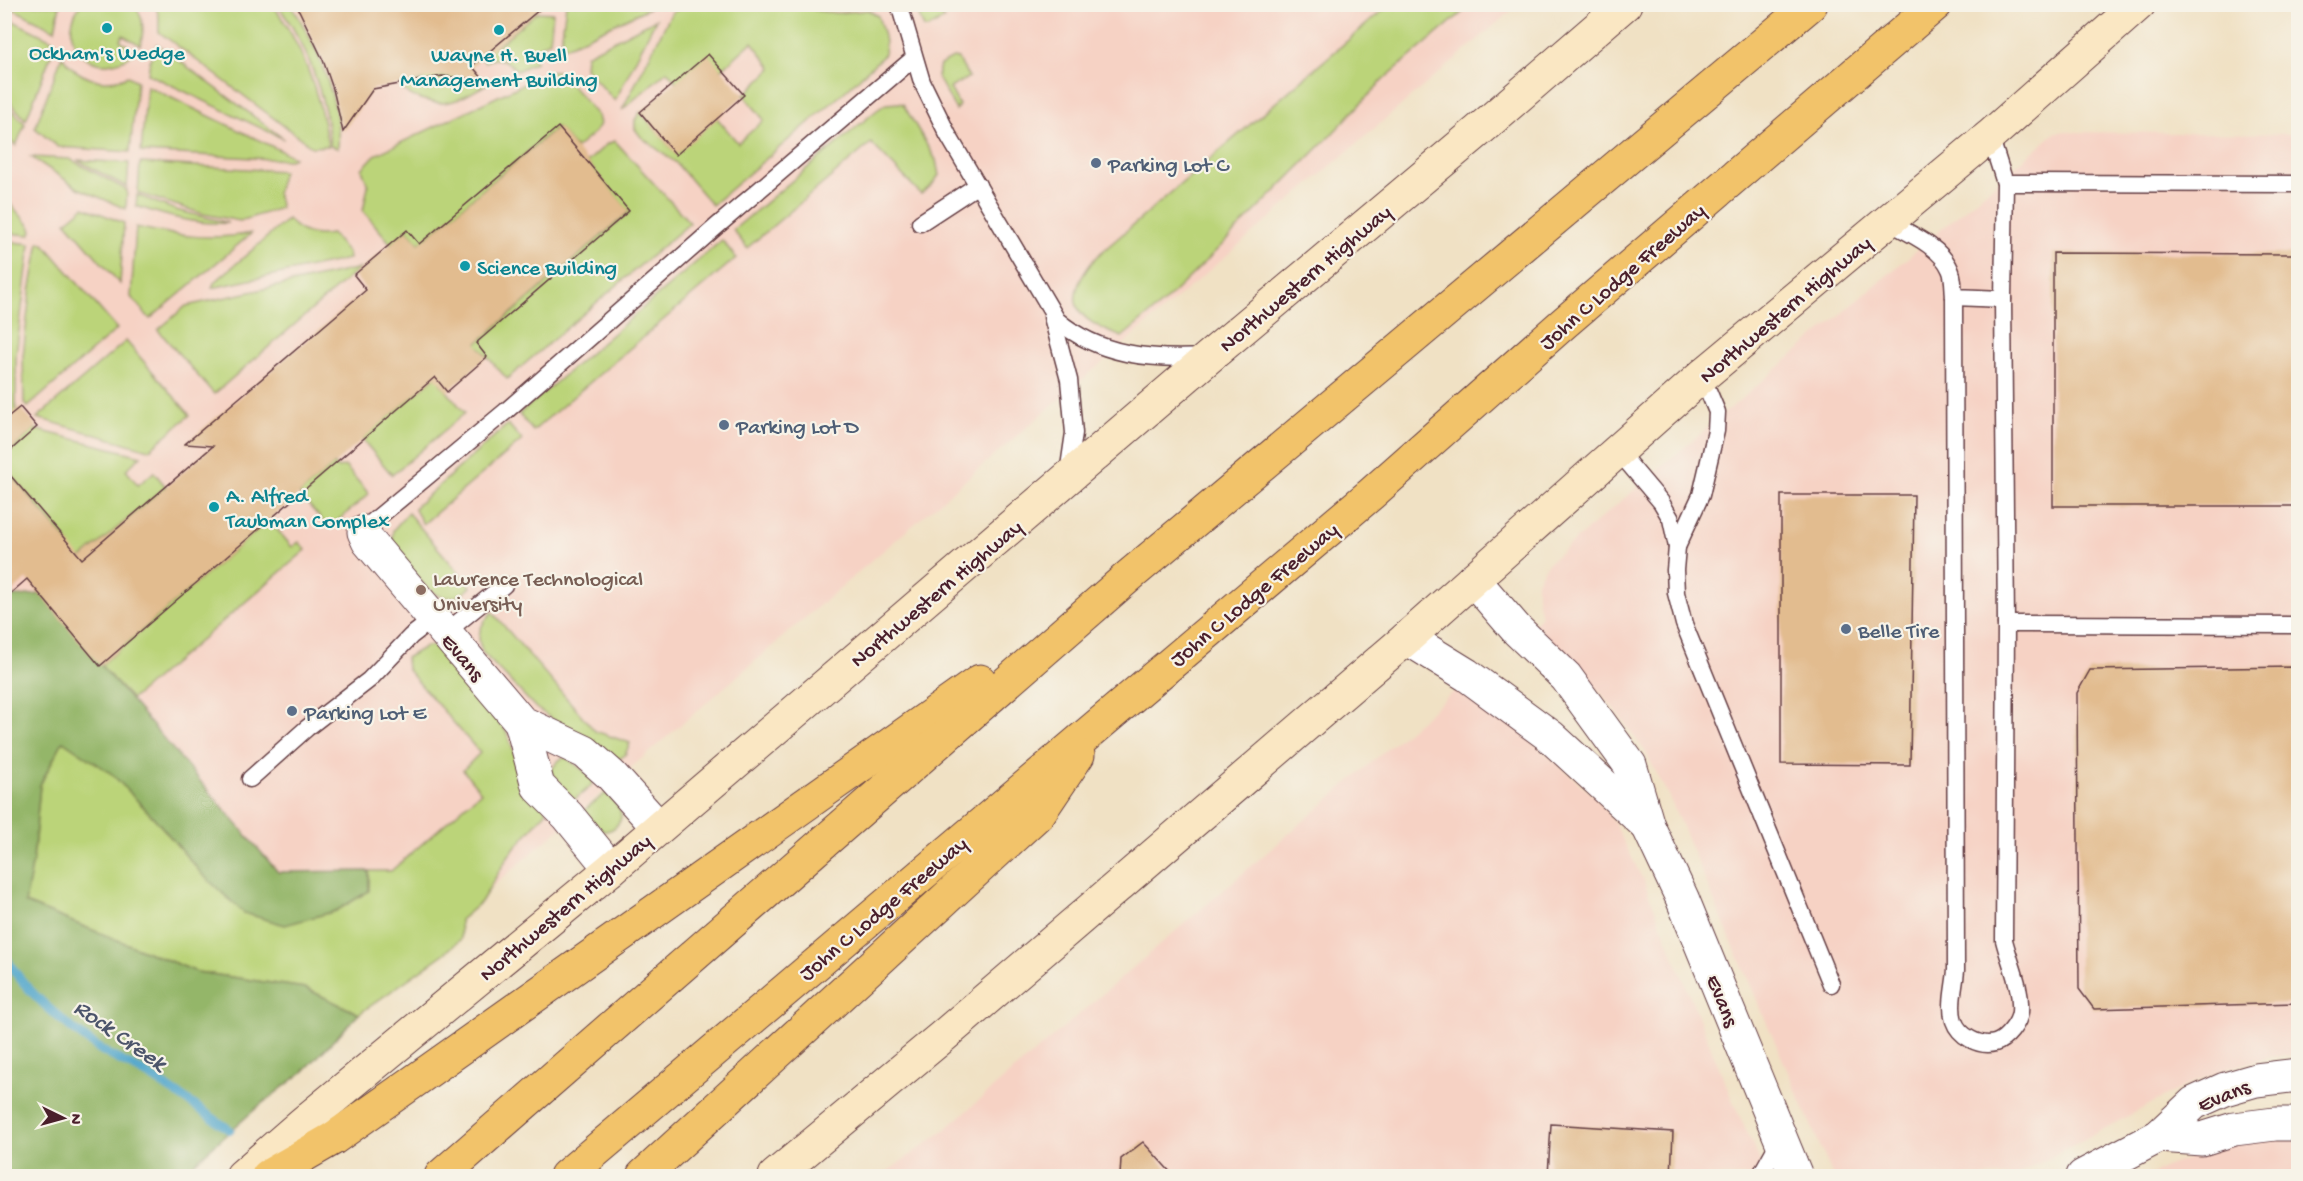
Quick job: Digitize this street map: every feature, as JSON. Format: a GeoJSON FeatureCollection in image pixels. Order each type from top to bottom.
{"type":"FeatureCollection","features":[{"type":"Feature","properties":{"kind":"highway"},"geometry":{"type":"LineString","coordinates":[[441,1176],[1129,576],[1811,4]]}},
{"type":"Feature","properties":{"kind":"highway","name":"John C Lodge Freeway"},"geometry":{"type":"LineString","coordinates":[[566,1176],[1371,494],[1564,323],[1936,4]]}},
{"type":"Feature","properties":{"kind":"highway"},"geometry":{"type":"LineString","coordinates":[[268,1176],[334,1138],[1129,576]]}},
{"type":"Feature","properties":{"kind":"highway"},"geometry":{"type":"LineString","coordinates":[[643,1176],[1039,813],[1103,719]]}},
{"type":"Feature","properties":{"kind":"main road","name":"Northwestern Highway"},"geometry":{"type":"LineString","coordinates":[[242,1176],[611,868],[1625,4]]}},
{"type":"Feature","properties":{"kind":"main road","name":"Northwestern Highway"},"geometry":{"type":"LineString","coordinates":[[775,1176],[960,1022],[1407,638],[1702,376],[1989,136],[2139,4]]}},
{"type":"Feature","properties":{"kind":"street","name":"Evans"},"geometry":{"type":"LineString","coordinates":[[364,532],[368,541],[521,722],[585,752],[611,775],[658,827]]}},
{"type":"Feature","properties":{"kind":"street","name":"Evans"},"geometry":{"type":"LineString","coordinates":[[1473,579],[1517,630],[1566,677],[1630,765],[1648,826],[1682,898],[1796,1176]]}},
{"type":"Feature","properties":{"kind":"street","name":"Evans"},"geometry":{"type":"LineString","coordinates":[[1407,638],[1467,675],[1550,736],[1648,826]]}},
{"type":"Feature","properties":{"kind":"street","name":"Evans"},"geometry":{"type":"LineString","coordinates":[[521,722],[538,786],[568,816],[611,868]]}},
{"type":"Feature","properties":{"kind":"street","name":"Evans"},"geometry":{"type":"LineString","coordinates":[[2083,1176],[2159,1136],[2194,1102],[2225,1089],[2256,1080],[2298,1074]]}},
{"type":"Feature","properties":{"kind":"street","name":"Evans"},"geometry":{"type":"LineString","coordinates":[[2159,1136],[2202,1139],[2234,1129],[2298,1124]]}},
{"type":"Feature","properties":{"kind":"lane"},"geometry":{"type":"LineString","coordinates":[[899,4],[922,82],[948,135],[1053,314],[1070,380],[1074,433],[1067,479]]}},
{"type":"Feature","properties":{"kind":"lane"},"geometry":{"type":"LineString","coordinates":[[364,532],[370,524],[506,411],[717,226],[914,58]]}},
{"type":"Feature","properties":{"kind":"lane"},"geometry":{"type":"LineString","coordinates":[[1887,221],[1943,256],[1951,271],[1954,297],[1956,970],[1952,1008],[1954,1021],[1961,1034],[1982,1043],[1996,1043],[2012,1030],[2020,1014],[2019,989],[2004,940],[2006,624],[2003,299],[2005,183],[1989,136]]}},
{"type":"Feature","properties":{"kind":"lane"},"geometry":{"type":"LineString","coordinates":[[2005,183],[2298,184]]}},
{"type":"Feature","properties":{"kind":"lane"},"geometry":{"type":"LineString","coordinates":[[920,223],[978,185]]}},
{"type":"Feature","properties":{"kind":"lane"},"geometry":{"type":"LineString","coordinates":[[1954,297],[2003,299]]}},
{"type":"Feature","properties":{"kind":"lane"},"geometry":{"type":"LineString","coordinates":[[1053,314],[1084,339],[1127,355],[1175,358],[1209,357]]}},
{"type":"Feature","properties":{"kind":"lane"},"geometry":{"type":"LineString","coordinates":[[1677,547],[1701,495],[1716,431],[1717,412],[1702,376]]}},
{"type":"Feature","properties":{"kind":"lane"},"geometry":{"type":"LineString","coordinates":[[1618,451],[1661,502],[1671,519],[1677,547],[1676,593],[1684,624],[1831,984]]}},
{"type":"Feature","properties":{"kind":"lane"},"geometry":{"type":"LineString","coordinates":[[250,779],[307,729],[369,680],[411,636],[439,626],[504,585]]}},
{"type":"Feature","properties":{"kind":"lane"},"geometry":{"type":"LineString","coordinates":[[2006,624],[2298,624]]}},
{"type":"Feature","properties":{"kind":"lane"},"geometry":{"type":"LineString","coordinates":[[1760,1176],[1780,1140]]}},
{"type":"Feature","properties":{"kind":"shaded area","name":"Lawrence Technological University"},"geometry":{"type":"Polygon","coordinates":[[[5,5],[1518,5],[156,1176],[5,1176],[5,5]]]}},
{"type":"Feature","properties":{"kind":"shaded area"},"geometry":{"type":"Polygon","coordinates":[[[2056,132],[2298,134],[2298,1055],[2279,1055],[2228,1068],[2181,1088],[2015,1176],[1833,1176],[1670,799],[1645,751],[1615,710],[1579,668],[1534,624],[1541,616],[1537,598],[1537,581],[1547,564],[2056,132]]]}},
{"type":"Feature","properties":{"kind":"shaded area"},"geometry":{"type":"Polygon","coordinates":[[[1458,688],[1516,727],[1597,799],[1615,824],[1643,880],[1734,1104],[1767,1176],[881,1176],[941,1133],[1458,688]]]}},
{"type":"Feature","properties":{"kind":"shaded area"},"geometry":{"type":"Polygon","coordinates":[[[2298,1138],[2298,1176],[2148,1176],[2210,1150],[2245,1141],[2298,1138]]]}},
{"type":"Feature","properties":{"kind":"green space"},"geometry":{"type":"Polygon","coordinates":[[[155,4],[273,5],[294,38],[309,72],[325,127],[328,146],[312,147],[159,32],[159,17],[155,4]]]}},
{"type":"Feature","properties":{"kind":"green space"},"geometry":{"type":"Polygon","coordinates":[[[566,4],[655,5],[566,47],[561,42],[566,4]]]}},
{"type":"Feature","properties":{"kind":"green space"},"geometry":{"type":"Polygon","coordinates":[[[5,5],[60,5],[55,30],[5,5]]]}},
{"type":"Feature","properties":{"kind":"green space"},"geometry":{"type":"Polygon","coordinates":[[[80,5],[134,5],[143,24],[140,45],[123,35],[120,40],[136,51],[122,60],[108,64],[95,62],[84,56],[76,47],[72,34],[73,20],[80,5]]]}},
{"type":"Feature","properties":{"kind":"green space"},"geometry":{"type":"Polygon","coordinates":[[[277,5],[291,5],[317,54],[336,112],[338,148],[330,146],[325,109],[306,53],[277,5]]]}},
{"type":"Feature","properties":{"kind":"green space"},"geometry":{"type":"Polygon","coordinates":[[[435,5],[460,5],[496,47],[537,12],[553,13],[550,41],[531,51],[536,62],[517,71],[503,60],[494,59],[485,62],[435,5]]]}},
{"type":"Feature","properties":{"kind":"green space"},"geometry":{"type":"Polygon","coordinates":[[[687,5],[798,5],[837,13],[868,10],[878,16],[884,36],[883,56],[841,95],[712,205],[676,163],[641,137],[635,129],[635,120],[640,112],[676,154],[717,118],[738,143],[764,120],[744,95],[772,68],[752,42],[721,70],[676,82],[667,71],[622,110],[672,12],[687,5]]]}},
{"type":"Feature","properties":{"kind":"green space"},"geometry":{"type":"Polygon","coordinates":[[[915,5],[936,5],[944,19],[924,28],[915,5]]]}},
{"type":"Feature","properties":{"kind":"green space"},"geometry":{"type":"Polygon","coordinates":[[[1389,5],[1471,5],[1384,79],[1196,271],[1163,303],[1122,337],[1092,323],[1083,315],[1077,306],[1075,297],[1078,285],[1096,257],[1389,5]]]}},
{"type":"Feature","properties":{"kind":"green space"},"geometry":{"type":"Polygon","coordinates":[[[5,17],[56,42],[26,120],[5,97],[5,17]]]}},
{"type":"Feature","properties":{"kind":"green space"},"geometry":{"type":"Polygon","coordinates":[[[656,19],[615,101],[585,68],[586,55],[656,19]]]}},
{"type":"Feature","properties":{"kind":"green space"},"geometry":{"type":"Polygon","coordinates":[[[157,44],[284,139],[148,74],[150,60],[157,44]]]}},
{"type":"Feature","properties":{"kind":"green space"},"geometry":{"type":"Polygon","coordinates":[[[62,56],[75,70],[91,79],[109,81],[128,76],[137,81],[130,152],[58,147],[35,128],[62,56]]]}},
{"type":"Feature","properties":{"kind":"green space"},"geometry":{"type":"Polygon","coordinates":[[[953,58],[958,59],[969,77],[950,88],[959,105],[956,110],[937,76],[940,65],[953,58]]]}},
{"type":"Feature","properties":{"kind":"green space"},"geometry":{"type":"Polygon","coordinates":[[[551,71],[561,73],[598,116],[600,124],[595,132],[576,148],[557,127],[419,244],[407,230],[391,244],[363,211],[368,186],[362,169],[375,155],[551,71]]]}},
{"type":"Feature","properties":{"kind":"green space"},"geometry":{"type":"Polygon","coordinates":[[[418,74],[483,79],[487,84],[457,100],[433,102],[410,95],[400,84],[423,80],[418,74]]]}},
{"type":"Feature","properties":{"kind":"green space"},"geometry":{"type":"Polygon","coordinates":[[[147,86],[294,157],[290,160],[141,152],[147,86]]]}},
{"type":"Feature","properties":{"kind":"green space"},"geometry":{"type":"Polygon","coordinates":[[[5,102],[25,124],[16,146],[5,136],[5,102]]]}},
{"type":"Feature","properties":{"kind":"green space"},"geometry":{"type":"Polygon","coordinates":[[[886,104],[903,104],[936,160],[939,175],[932,185],[921,194],[871,143],[747,248],[733,230],[877,110],[886,104]]]}},
{"type":"Feature","properties":{"kind":"green space"},"geometry":{"type":"Polygon","coordinates":[[[615,141],[690,223],[507,379],[479,347],[471,348],[629,212],[587,162],[607,144],[615,141]]]}},
{"type":"Feature","properties":{"kind":"green space"},"geometry":{"type":"Polygon","coordinates":[[[31,157],[70,159],[127,190],[126,209],[78,188],[31,157]]]}},
{"type":"Feature","properties":{"kind":"green space"},"geometry":{"type":"Polygon","coordinates":[[[77,160],[129,163],[127,187],[77,160]]]}},
{"type":"Feature","properties":{"kind":"green space"},"geometry":{"type":"Polygon","coordinates":[[[140,163],[283,171],[277,193],[281,208],[240,221],[203,214],[138,193],[140,163]]]}},
{"type":"Feature","properties":{"kind":"green space"},"geometry":{"type":"Polygon","coordinates":[[[137,195],[176,210],[228,223],[181,219],[136,206],[137,195]]]}},
{"type":"Feature","properties":{"kind":"green space"},"geometry":{"type":"Polygon","coordinates":[[[4,197],[30,226],[32,231],[30,235],[5,233],[4,197]]]}},
{"type":"Feature","properties":{"kind":"green space"},"geometry":{"type":"Polygon","coordinates":[[[84,207],[124,223],[120,284],[66,222],[84,207]]]}},
{"type":"Feature","properties":{"kind":"green space"},"geometry":{"type":"Polygon","coordinates":[[[288,219],[297,228],[308,233],[332,234],[348,253],[349,259],[212,288],[214,283],[288,219]]]}},
{"type":"Feature","properties":{"kind":"green space"},"geometry":{"type":"Polygon","coordinates":[[[136,227],[165,233],[208,237],[252,233],[150,319],[131,297],[136,227]]]}},
{"type":"Feature","properties":{"kind":"green space"},"geometry":{"type":"Polygon","coordinates":[[[722,240],[736,258],[533,431],[519,414],[722,240]]]}},
{"type":"Feature","properties":{"kind":"green space"},"geometry":{"type":"Polygon","coordinates":[[[5,241],[30,244],[16,355],[16,411],[5,420],[5,241]]]}},
{"type":"Feature","properties":{"kind":"green space"},"geometry":{"type":"Polygon","coordinates":[[[39,242],[44,244],[117,329],[28,407],[24,403],[23,356],[30,292],[39,242]]]}},
{"type":"Feature","properties":{"kind":"green space"},"geometry":{"type":"Polygon","coordinates":[[[360,268],[214,394],[158,330],[186,306],[360,268]]]}},
{"type":"Feature","properties":{"kind":"green space"},"geometry":{"type":"Polygon","coordinates":[[[126,341],[190,415],[149,450],[37,418],[126,341]]]}},
{"type":"Feature","properties":{"kind":"green space"},"geometry":{"type":"Polygon","coordinates":[[[441,372],[440,383],[465,413],[392,475],[362,439],[441,372]]]}},
{"type":"Feature","properties":{"kind":"green space"},"geometry":{"type":"Polygon","coordinates":[[[508,424],[522,440],[423,524],[414,508],[508,424]]]}},
{"type":"Feature","properties":{"kind":"green space"},"geometry":{"type":"Polygon","coordinates":[[[34,429],[141,456],[126,470],[138,485],[154,472],[166,487],[59,577],[69,543],[5,468],[5,456],[34,429]]]}},
{"type":"Feature","properties":{"kind":"green space"},"geometry":{"type":"Polygon","coordinates":[[[334,464],[338,468],[345,466],[369,494],[329,528],[299,494],[334,464]]]}},
{"type":"Feature","properties":{"kind":"green space"},"geometry":{"type":"Polygon","coordinates":[[[408,513],[471,587],[459,595],[448,598],[428,589],[419,580],[392,544],[393,530],[408,513]]]}},
{"type":"Feature","properties":{"kind":"green space"},"geometry":{"type":"Polygon","coordinates":[[[269,520],[292,547],[299,542],[306,550],[132,699],[100,666],[269,520]]]}},
{"type":"Feature","properties":{"kind":"green space"},"geometry":{"type":"Polygon","coordinates":[[[40,594],[278,872],[369,871],[369,891],[336,911],[285,925],[244,913],[202,874],[155,819],[112,774],[63,741],[40,785],[33,860],[25,903],[197,972],[305,988],[359,1014],[303,1072],[260,1105],[179,1176],[5,1176],[4,595],[7,597],[40,594]]]}},
{"type":"Feature","properties":{"kind":"green space"},"geometry":{"type":"Polygon","coordinates":[[[492,612],[595,731],[630,743],[625,755],[615,762],[536,708],[483,653],[479,641],[480,631],[492,612]]]}},
{"type":"Feature","properties":{"kind":"green space"},"geometry":{"type":"Polygon","coordinates":[[[426,646],[434,646],[444,652],[489,706],[507,733],[519,766],[547,811],[509,855],[481,902],[460,920],[461,939],[445,953],[359,1014],[305,988],[197,972],[25,903],[33,860],[40,785],[63,741],[112,774],[155,819],[202,874],[336,911],[368,891],[369,871],[391,871],[481,792],[463,770],[480,753],[407,669],[406,658],[426,646]]]}},
{"type":"Feature","properties":{"kind":"green space"},"geometry":{"type":"Polygon","coordinates":[[[565,757],[595,779],[590,787],[573,801],[550,771],[559,760],[565,757]]]}},
{"type":"Feature","properties":{"kind":"green space"},"geometry":{"type":"Polygon","coordinates":[[[606,793],[619,808],[621,816],[613,829],[600,831],[582,812],[606,793]]]}},
{"type":"Feature","properties":{"kind":"building"},"geometry":{"type":"Polygon","coordinates":[[[296,4],[546,4],[472,66],[484,80],[442,76],[373,89],[343,132],[333,89],[323,60],[296,4]]]}},
{"type":"Feature","properties":{"kind":"building"},"geometry":{"type":"Polygon","coordinates":[[[708,54],[744,95],[676,155],[640,112],[708,54]]]}},
{"type":"Feature","properties":{"kind":"building"},"geometry":{"type":"Polygon","coordinates":[[[558,127],[629,211],[476,343],[487,357],[447,392],[435,377],[100,666],[27,579],[4,599],[4,468],[82,559],[213,446],[185,444],[366,290],[354,275],[407,230],[419,244],[558,127]]]}},
{"type":"Feature","properties":{"kind":"building"},"geometry":{"type":"Polygon","coordinates":[[[2053,253],[2298,254],[2298,506],[2053,506],[2053,253]]]}},
{"type":"Feature","properties":{"kind":"building"},"geometry":{"type":"Polygon","coordinates":[[[20,407],[37,427],[4,456],[4,420],[20,407]]]}},
{"type":"Feature","properties":{"kind":"building","name":"Belle Tire"},"geometry":{"type":"Polygon","coordinates":[[[1781,495],[1914,495],[1910,765],[1781,764],[1781,495]]]}},
{"type":"Feature","properties":{"kind":"building"},"geometry":{"type":"Polygon","coordinates":[[[2298,667],[2298,1003],[2094,1009],[2079,989],[2077,693],[2090,670],[2298,667]]]}},
{"type":"Feature","properties":{"kind":"building"},"geometry":{"type":"Polygon","coordinates":[[[1551,1124],[1673,1132],[1671,1176],[1548,1176],[1551,1124]]]}},
{"type":"Feature","properties":{"kind":"building"},"geometry":{"type":"Polygon","coordinates":[[[1143,1142],[1174,1176],[1120,1176],[1121,1159],[1143,1142]]]}},
{"type":"Feature","properties":{"kind":"waterway","name":"Rock Creek"},"geometry":{"type":"LineString","coordinates":[[4,953],[21,980],[75,1031],[101,1050],[178,1094],[230,1130]]}},
{"type":"Feature","properties":{"kind":"place","name":"Ockham's Wedge"},"geometry":{"type":"Point","coordinates":[107,28]}},
{"type":"Feature","properties":{"kind":"place","name":"Wayne H. Buell Management Building"},"geometry":{"type":"Point","coordinates":[499,30]}},
{"type":"Feature","properties":{"kind":"place","name":"Parking Lot C"},"geometry":{"type":"Point","coordinates":[1096,163]}},
{"type":"Feature","properties":{"kind":"place","name":"Science Building"},"geometry":{"type":"Point","coordinates":[465,266]}},
{"type":"Feature","properties":{"kind":"place","name":"Parking Lot D"},"geometry":{"type":"Point","coordinates":[724,425]}},
{"type":"Feature","properties":{"kind":"place","name":"A. Alfred Taubman Complex"},"geometry":{"type":"Point","coordinates":[214,507]}},
{"type":"Feature","properties":{"kind":"place","name":"Lawrence Technological University"},"geometry":{"type":"Point","coordinates":[421,590]}},
{"type":"Feature","properties":{"kind":"place","name":"Belle Tire"},"geometry":{"type":"Point","coordinates":[1846,629]}},
{"type":"Feature","properties":{"kind":"place","name":"Parking Lot E"},"geometry":{"type":"Point","coordinates":[292,711]}}]}
